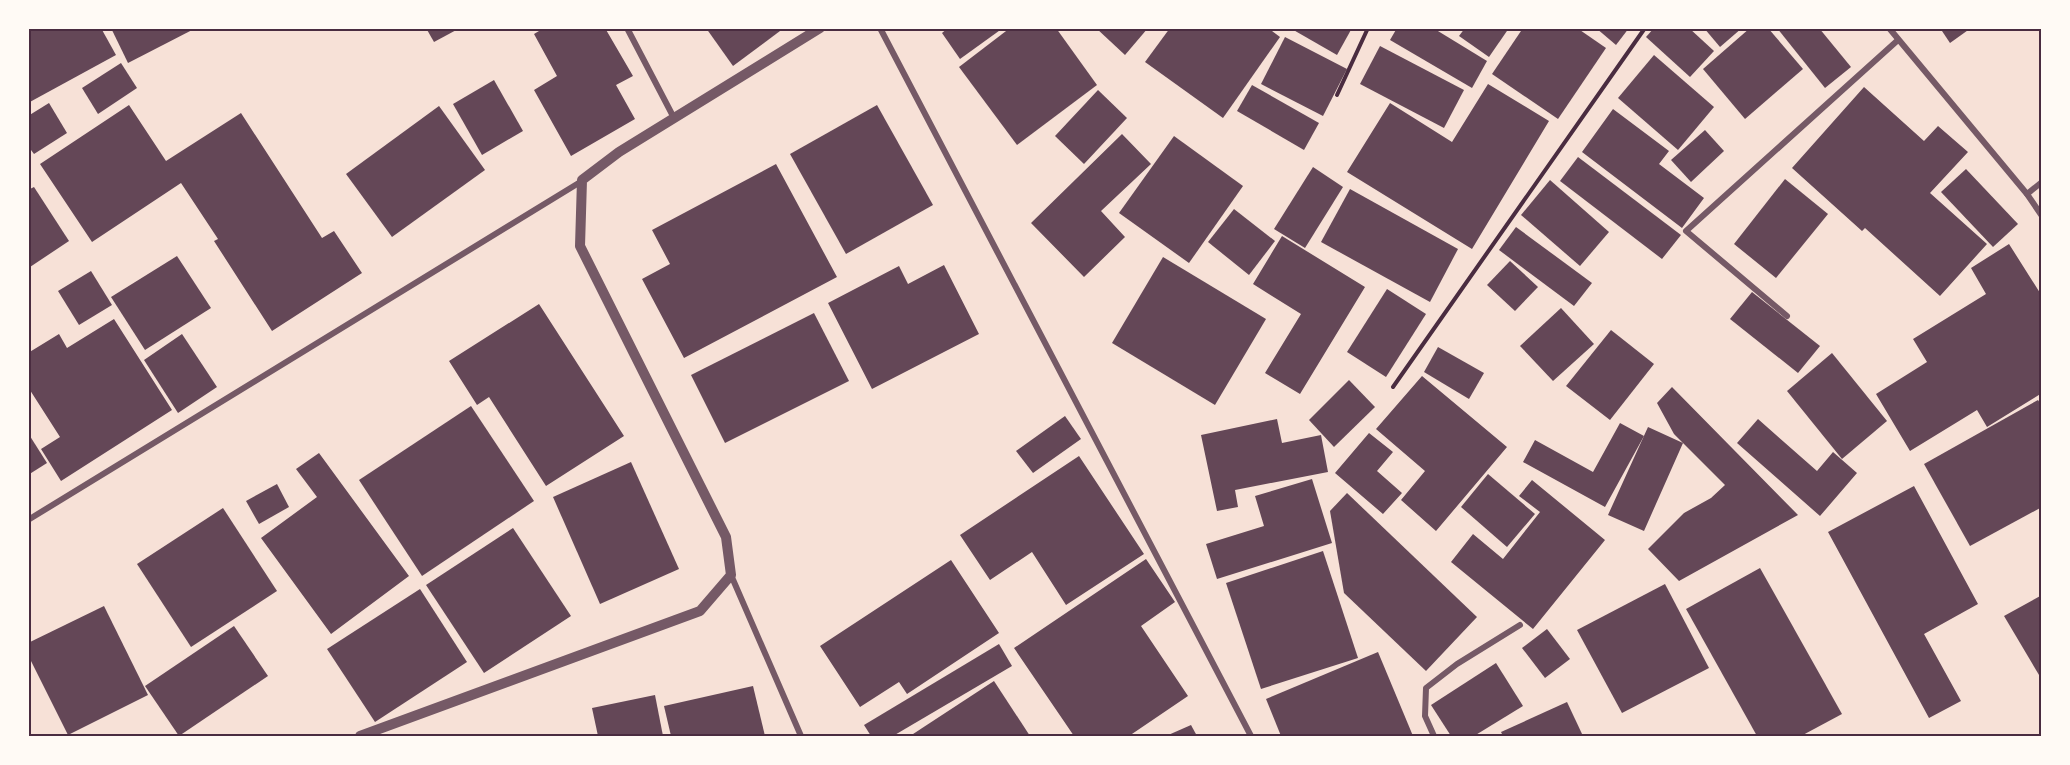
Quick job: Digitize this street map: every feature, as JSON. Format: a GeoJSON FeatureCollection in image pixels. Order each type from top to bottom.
{"type":"FeatureCollection","features":[{"type":"Feature","properties":{"kind":"street"},"geometry":{"type":"LineString","coordinates":[[627,28],[674,118]]}},
{"type":"Feature","properties":{"kind":"street"},"geometry":{"type":"LineString","coordinates":[[28,520],[582,180],[620,152],[820,28]]}},
{"type":"Feature","properties":{"kind":"street"},"geometry":{"type":"LineString","coordinates":[[880,28],[1251,736]]}},
{"type":"Feature","properties":{"kind":"street"},"geometry":{"type":"LineString","coordinates":[[1889,28],[2042,216]]}},
{"type":"Feature","properties":{"kind":"street"},"geometry":{"type":"LineString","coordinates":[[1787,316],[1686,231],[1898,40]]}},
{"type":"Feature","properties":{"kind":"street"},"geometry":{"type":"LineString","coordinates":[[582,180],[580,246],[726,537],[731,575],[801,736]]}},
{"type":"Feature","properties":{"kind":"street"},"geometry":{"type":"LineString","coordinates":[[2026,194],[2042,182]]}},
{"type":"Feature","properties":{"kind":"street"},"geometry":{"type":"LineString","coordinates":[[360,736],[700,611],[731,575]]}},
{"type":"Feature","properties":{"kind":"street"},"geometry":{"type":"LineString","coordinates":[[1434,736],[1425,716],[1426,688],[1457,664],[1520,625]]}},
{"type":"Feature","properties":{"kind":"path"},"geometry":{"type":"LineString","coordinates":[[1337,95],[1368,28]]}},
{"type":"Feature","properties":{"kind":"path"},"geometry":{"type":"LineString","coordinates":[[1393,387],[1645,28]]}},
{"type":"Feature","properties":{"kind":"building"},"geometry":{"type":"Polygon","coordinates":[[[28,28],[101,28],[116,55],[28,103],[28,28]]]}},
{"type":"Feature","properties":{"kind":"building"},"geometry":{"type":"Polygon","coordinates":[[[111,28],[196,28],[128,63],[111,28]]]}},
{"type":"Feature","properties":{"kind":"building"},"geometry":{"type":"Polygon","coordinates":[[[426,28],[460,28],[434,42],[426,28]]]}},
{"type":"Feature","properties":{"kind":"building"},"geometry":{"type":"Polygon","coordinates":[[[544,28],[605,28],[633,76],[616,85],[635,119],[571,156],[534,90],[557,76],[534,34],[544,28]]]}},
{"type":"Feature","properties":{"kind":"building"},"geometry":{"type":"Polygon","coordinates":[[[706,28],[784,28],[733,66],[706,28]]]}},
{"type":"Feature","properties":{"kind":"building"},"geometry":{"type":"Polygon","coordinates":[[[948,28],[1003,28],[960,59],[942,33],[948,28]]]}},
{"type":"Feature","properties":{"kind":"building"},"geometry":{"type":"Polygon","coordinates":[[[1010,28],[1056,28],[1097,85],[1017,145],[959,67],[1010,28]]]}},
{"type":"Feature","properties":{"kind":"building"},"geometry":{"type":"Polygon","coordinates":[[[1096,28],[1148,28],[1125,55],[1096,28]]]}},
{"type":"Feature","properties":{"kind":"building"},"geometry":{"type":"Polygon","coordinates":[[[1170,28],[1268,28],[1280,37],[1223,118],[1145,62],[1170,28]]]}},
{"type":"Feature","properties":{"kind":"building"},"geometry":{"type":"Polygon","coordinates":[[[1290,28],[1352,28],[1337,55],[1290,28]]]}},
{"type":"Feature","properties":{"kind":"building"},"geometry":{"type":"Polygon","coordinates":[[[1397,28],[1433,28],[1487,61],[1472,88],[1390,40],[1397,28]]]}},
{"type":"Feature","properties":{"kind":"building"},"geometry":{"type":"Polygon","coordinates":[[[1465,28],[1509,28],[1489,57],[1459,36],[1465,28]]]}},
{"type":"Feature","properties":{"kind":"building"},"geometry":{"type":"Polygon","coordinates":[[[1523,28],[1577,28],[1606,48],[1558,119],[1492,74],[1523,28]]]}},
{"type":"Feature","properties":{"kind":"building"},"geometry":{"type":"Polygon","coordinates":[[[1596,28],[1629,28],[1616,45],[1596,28]]]}},
{"type":"Feature","properties":{"kind":"building"},"geometry":{"type":"Polygon","coordinates":[[[1654,28],[1689,28],[1714,51],[1690,77],[1646,37],[1654,28]]]}},
{"type":"Feature","properties":{"kind":"building"},"geometry":{"type":"Polygon","coordinates":[[[1704,28],[1742,28],[1720,47],[1704,28]]]}},
{"type":"Feature","properties":{"kind":"building"},"geometry":{"type":"Polygon","coordinates":[[[1750,28],[1768,28],[1803,69],[1745,119],[1703,69],[1750,28]]]}},
{"type":"Feature","properties":{"kind":"building"},"geometry":{"type":"Polygon","coordinates":[[[1777,28],[1819,28],[1851,67],[1825,88],[1777,28]]]}},
{"type":"Feature","properties":{"kind":"building"},"geometry":{"type":"Polygon","coordinates":[[[1940,28],[1971,28],[1950,43],[1940,28]]]}},
{"type":"Feature","properties":{"kind":"building"},"geometry":{"type":"Polygon","coordinates":[[[1285,37],[1347,69],[1323,116],[1261,84],[1285,37]]]}},
{"type":"Feature","properties":{"kind":"building"},"geometry":{"type":"Polygon","coordinates":[[[1380,46],[1464,90],[1444,128],[1360,84],[1380,46]]]}},
{"type":"Feature","properties":{"kind":"building"},"geometry":{"type":"Polygon","coordinates":[[[1654,55],[1714,107],[1678,150],[1618,98],[1654,55]]]}},
{"type":"Feature","properties":{"kind":"building"},"geometry":{"type":"Polygon","coordinates":[[[121,63],[137,88],[98,114],[82,88],[121,63]]]}},
{"type":"Feature","properties":{"kind":"building"},"geometry":{"type":"Polygon","coordinates":[[[494,80],[523,131],[482,155],[453,104],[494,80]]]}},
{"type":"Feature","properties":{"kind":"building"},"geometry":{"type":"Polygon","coordinates":[[[1488,84],[1549,121],[1472,249],[1347,172],[1390,103],[1452,142],[1488,84]]]}},
{"type":"Feature","properties":{"kind":"building"},"geometry":{"type":"Polygon","coordinates":[[[1252,85],[1319,123],[1304,150],[1237,111],[1252,85]]]}},
{"type":"Feature","properties":{"kind":"building"},"geometry":{"type":"Polygon","coordinates":[[[1864,87],[1924,141],[1938,126],[1968,152],[1930,193],[1987,244],[1940,296],[1865,228],[1862,231],[1792,168],[1864,87]]]}},
{"type":"Feature","properties":{"kind":"building"},"geometry":{"type":"Polygon","coordinates":[[[1098,90],[1127,118],[1084,164],[1055,136],[1098,90]]]}},
{"type":"Feature","properties":{"kind":"building"},"geometry":{"type":"Polygon","coordinates":[[[49,103],[67,133],[34,154],[28,146],[28,116],[49,103]]]}},
{"type":"Feature","properties":{"kind":"building"},"geometry":{"type":"Polygon","coordinates":[[[129,105],[166,161],[241,113],[322,238],[334,231],[362,273],[272,331],[214,241],[218,239],[181,183],[92,242],[40,164],[129,105]]]}},
{"type":"Feature","properties":{"kind":"building"},"geometry":{"type":"Polygon","coordinates":[[[877,105],[933,205],[846,254],[790,154],[877,105]]]}},
{"type":"Feature","properties":{"kind":"building"},"geometry":{"type":"Polygon","coordinates":[[[439,106],[485,170],[392,237],[346,174],[439,106]]]}},
{"type":"Feature","properties":{"kind":"building"},"geometry":{"type":"Polygon","coordinates":[[[1613,109],[1669,151],[1659,164],[1704,198],[1682,228],[1582,152],[1613,109]]]}},
{"type":"Feature","properties":{"kind":"building"},"geometry":{"type":"Polygon","coordinates":[[[1705,130],[1724,151],[1691,182],[1671,160],[1705,130]]]}},
{"type":"Feature","properties":{"kind":"building"},"geometry":{"type":"Polygon","coordinates":[[[1122,134],[1151,164],[1101,211],[1125,237],[1084,277],[1031,223],[1122,134]]]}},
{"type":"Feature","properties":{"kind":"building"},"geometry":{"type":"Polygon","coordinates":[[[1174,136],[1243,186],[1189,263],[1119,213],[1174,136]]]}},
{"type":"Feature","properties":{"kind":"building"},"geometry":{"type":"Polygon","coordinates":[[[1578,157],[1681,235],[1662,259],[1560,181],[1578,157]]]}},
{"type":"Feature","properties":{"kind":"building"},"geometry":{"type":"Polygon","coordinates":[[[776,164],[837,277],[684,358],[642,279],[670,264],[652,230],[776,164]]]}},
{"type":"Feature","properties":{"kind":"building"},"geometry":{"type":"Polygon","coordinates":[[[1313,167],[1343,187],[1305,248],[1274,229],[1313,167]]]}},
{"type":"Feature","properties":{"kind":"building"},"geometry":{"type":"Polygon","coordinates":[[[1966,169],[2018,224],[1993,247],[1941,192],[1966,169]]]}},
{"type":"Feature","properties":{"kind":"building"},"geometry":{"type":"Polygon","coordinates":[[[1785,179],[1828,214],[1776,278],[1734,244],[1785,179]]]}},
{"type":"Feature","properties":{"kind":"building"},"geometry":{"type":"Polygon","coordinates":[[[1550,180],[1609,232],[1580,266],[1521,215],[1550,180]]]}},
{"type":"Feature","properties":{"kind":"building"},"geometry":{"type":"Polygon","coordinates":[[[34,187],[69,241],[30,267],[28,190],[34,187]]]}},
{"type":"Feature","properties":{"kind":"building"},"geometry":{"type":"Polygon","coordinates":[[[1350,189],[1458,249],[1430,302],[1321,242],[1350,189]]]}},
{"type":"Feature","properties":{"kind":"building"},"geometry":{"type":"Polygon","coordinates":[[[1234,209],[1275,241],[1249,275],[1208,242],[1234,209]]]}},
{"type":"Feature","properties":{"kind":"building"},"geometry":{"type":"Polygon","coordinates":[[[1516,227],[1592,283],[1574,306],[1499,250],[1516,227]]]}},
{"type":"Feature","properties":{"kind":"building"},"geometry":{"type":"Polygon","coordinates":[[[1282,236],[1365,287],[1300,394],[1265,373],[1301,314],[1253,284],[1282,236]]]}},
{"type":"Feature","properties":{"kind":"building"},"geometry":{"type":"Polygon","coordinates":[[[2009,244],[2042,296],[2042,393],[1987,427],[1977,410],[1910,451],[1876,394],[1927,362],[1913,339],[1986,294],[1971,268],[2009,244]]]}},
{"type":"Feature","properties":{"kind":"building"},"geometry":{"type":"Polygon","coordinates":[[[177,256],[211,308],[145,350],[111,297],[177,256]]]}},
{"type":"Feature","properties":{"kind":"building"},"geometry":{"type":"Polygon","coordinates":[[[1163,257],[1266,319],[1215,405],[1112,343],[1163,257]]]}},
{"type":"Feature","properties":{"kind":"building"},"geometry":{"type":"Polygon","coordinates":[[[1510,261],[1538,287],[1515,311],[1487,285],[1510,261]]]}},
{"type":"Feature","properties":{"kind":"building"},"geometry":{"type":"Polygon","coordinates":[[[944,265],[979,334],[872,389],[828,303],[899,266],[908,284],[944,265]]]}},
{"type":"Feature","properties":{"kind":"building"},"geometry":{"type":"Polygon","coordinates":[[[91,271],[112,305],[79,325],[58,291],[91,271]]]}},
{"type":"Feature","properties":{"kind":"building"},"geometry":{"type":"Polygon","coordinates":[[[1387,289],[1426,314],[1386,377],[1347,352],[1387,289]]]}},
{"type":"Feature","properties":{"kind":"building"},"geometry":{"type":"Polygon","coordinates":[[[1752,292],[1820,346],[1798,373],[1730,319],[1752,292]]]}},
{"type":"Feature","properties":{"kind":"building"},"geometry":{"type":"Polygon","coordinates":[[[539,304],[624,436],[546,486],[489,397],[477,405],[449,361],[539,304]]]}},
{"type":"Feature","properties":{"kind":"building"},"geometry":{"type":"Polygon","coordinates":[[[1561,308],[1594,344],[1553,381],[1520,346],[1561,308]]]}},
{"type":"Feature","properties":{"kind":"building"},"geometry":{"type":"Polygon","coordinates":[[[814,313],[849,381],[725,443],[691,375],[814,313]]]}},
{"type":"Feature","properties":{"kind":"building"},"geometry":{"type":"Polygon","coordinates":[[[114,319],[172,410],[61,481],[41,449],[60,437],[28,387],[28,353],[59,334],[67,348],[114,319]]]}},
{"type":"Feature","properties":{"kind":"building"},"geometry":{"type":"Polygon","coordinates":[[[1611,330],[1654,364],[1610,420],[1566,386],[1611,330]]]}},
{"type":"Feature","properties":{"kind":"building"},"geometry":{"type":"Polygon","coordinates":[[[182,334],[217,387],[178,413],[144,360],[182,334]]]}},
{"type":"Feature","properties":{"kind":"building"},"geometry":{"type":"Polygon","coordinates":[[[1438,347],[1484,373],[1469,399],[1424,372],[1438,347]]]}},
{"type":"Feature","properties":{"kind":"building"},"geometry":{"type":"Polygon","coordinates":[[[1832,353],[1887,421],[1842,459],[1787,391],[1832,353]]]}},
{"type":"Feature","properties":{"kind":"building"},"geometry":{"type":"Polygon","coordinates":[[[1422,376],[1507,447],[1436,531],[1401,500],[1425,471],[1376,429],[1422,376]]]}},
{"type":"Feature","properties":{"kind":"building"},"geometry":{"type":"Polygon","coordinates":[[[1349,380],[1375,407],[1334,447],[1309,420],[1349,380]]]}},
{"type":"Feature","properties":{"kind":"building"},"geometry":{"type":"Polygon","coordinates":[[[1672,387],[1798,515],[1679,581],[1648,549],[1684,513],[1711,498],[1725,485],[1674,434],[1657,403],[1672,387]]]}},
{"type":"Feature","properties":{"kind":"building"},"geometry":{"type":"Polygon","coordinates":[[[2038,400],[2042,406],[2042,507],[1970,546],[1924,464],[2038,400]]]}},
{"type":"Feature","properties":{"kind":"building"},"geometry":{"type":"Polygon","coordinates":[[[471,406],[534,501],[422,576],[359,480],[471,406]]]}},
{"type":"Feature","properties":{"kind":"building"},"geometry":{"type":"Polygon","coordinates":[[[1065,416],[1081,439],[1033,473],[1016,451],[1065,416]]]}},
{"type":"Feature","properties":{"kind":"building"},"geometry":{"type":"Polygon","coordinates":[[[1277,419],[1282,443],[1321,435],[1328,472],[1235,490],[1238,507],[1217,511],[1201,435],[1277,419]]]}},
{"type":"Feature","properties":{"kind":"building"},"geometry":{"type":"Polygon","coordinates":[[[1758,419],[1817,471],[1833,452],[1857,473],[1820,516],[1737,443],[1758,419]]]}},
{"type":"Feature","properties":{"kind":"building"},"geometry":{"type":"Polygon","coordinates":[[[1620,423],[1644,436],[1605,507],[1523,462],[1535,440],[1593,472],[1620,423]]]}},
{"type":"Feature","properties":{"kind":"building"},"geometry":{"type":"Polygon","coordinates":[[[1648,427],[1683,443],[1644,531],[1608,515],[1648,427]]]}},
{"type":"Feature","properties":{"kind":"building"},"geometry":{"type":"Polygon","coordinates":[[[28,433],[47,463],[28,475],[28,433]]]}},
{"type":"Feature","properties":{"kind":"building"},"geometry":{"type":"Polygon","coordinates":[[[1369,433],[1393,452],[1377,471],[1402,493],[1383,514],[1335,473],[1369,433]]]}},
{"type":"Feature","properties":{"kind":"building"},"geometry":{"type":"Polygon","coordinates":[[[319,453],[409,576],[331,634],[261,538],[317,497],[296,469],[319,453]]]}},
{"type":"Feature","properties":{"kind":"building"},"geometry":{"type":"Polygon","coordinates":[[[1079,456],[1144,554],[1066,605],[1032,552],[990,580],[960,535],[1079,456]]]}},
{"type":"Feature","properties":{"kind":"building"},"geometry":{"type":"Polygon","coordinates":[[[631,462],[679,569],[600,604],[553,497],[631,462]]]}},
{"type":"Feature","properties":{"kind":"building"},"geometry":{"type":"Polygon","coordinates":[[[1488,474],[1535,514],[1507,547],[1461,507],[1488,474]]]}},
{"type":"Feature","properties":{"kind":"building"},"geometry":{"type":"Polygon","coordinates":[[[1312,479],[1332,543],[1217,579],[1206,544],[1264,526],[1255,496],[1312,479]]]}},
{"type":"Feature","properties":{"kind":"building"},"geometry":{"type":"Polygon","coordinates":[[[1532,480],[1605,540],[1533,629],[1451,562],[1473,534],[1503,559],[1540,512],[1519,496],[1532,480]]]}},
{"type":"Feature","properties":{"kind":"building"},"geometry":{"type":"Polygon","coordinates":[[[277,484],[289,507],[259,524],[246,501],[277,484]]]}},
{"type":"Feature","properties":{"kind":"building"},"geometry":{"type":"Polygon","coordinates":[[[1914,486],[1978,604],[1924,634],[1961,701],[1929,718],[1828,532],[1914,486]]]}},
{"type":"Feature","properties":{"kind":"building"},"geometry":{"type":"Polygon","coordinates":[[[1347,493],[1477,617],[1426,671],[1344,593],[1330,511],[1347,493]]]}},
{"type":"Feature","properties":{"kind":"building"},"geometry":{"type":"Polygon","coordinates":[[[223,508],[277,591],[191,647],[137,564],[223,508]]]}},
{"type":"Feature","properties":{"kind":"building"},"geometry":{"type":"Polygon","coordinates":[[[513,528],[571,616],[484,673],[426,585],[513,528]]]}},
{"type":"Feature","properties":{"kind":"building"},"geometry":{"type":"Polygon","coordinates":[[[1323,551],[1358,658],[1261,689],[1226,583],[1323,551]]]}},
{"type":"Feature","properties":{"kind":"building"},"geometry":{"type":"Polygon","coordinates":[[[1146,559],[1175,602],[1141,626],[1188,696],[1129,736],[1074,736],[1014,648],[1146,559]]]}},
{"type":"Feature","properties":{"kind":"building"},"geometry":{"type":"Polygon","coordinates":[[[951,560],[999,633],[907,694],[899,682],[860,707],[820,646],[951,560]]]}},
{"type":"Feature","properties":{"kind":"building"},"geometry":{"type":"Polygon","coordinates":[[[1760,568],[1842,714],[1801,736],[1757,736],[1686,609],[1760,568]]]}},
{"type":"Feature","properties":{"kind":"building"},"geometry":{"type":"Polygon","coordinates":[[[1665,584],[1709,668],[1622,713],[1577,630],[1665,584]]]}},
{"type":"Feature","properties":{"kind":"building"},"geometry":{"type":"Polygon","coordinates":[[[420,589],[467,662],[375,722],[327,649],[420,589]]]}},
{"type":"Feature","properties":{"kind":"building"},"geometry":{"type":"Polygon","coordinates":[[[2042,595],[2042,680],[2004,616],[2042,595]]]}},
{"type":"Feature","properties":{"kind":"building"},"geometry":{"type":"Polygon","coordinates":[[[104,606],[148,695],[68,735],[28,655],[28,643],[104,606]]]}},
{"type":"Feature","properties":{"kind":"building"},"geometry":{"type":"Polygon","coordinates":[[[234,626],[268,676],[179,736],[145,686],[234,626]]]}},
{"type":"Feature","properties":{"kind":"building"},"geometry":{"type":"Polygon","coordinates":[[[1547,629],[1570,659],[1545,678],[1522,648],[1547,629]]]}},
{"type":"Feature","properties":{"kind":"building"},"geometry":{"type":"Polygon","coordinates":[[[999,644],[1012,666],[893,736],[871,736],[864,725],[999,644]]]}},
{"type":"Feature","properties":{"kind":"building"},"geometry":{"type":"Polygon","coordinates":[[[1378,652],[1413,736],[1281,736],[1266,699],[1378,652]]]}},
{"type":"Feature","properties":{"kind":"building"},"geometry":{"type":"Polygon","coordinates":[[[1496,663],[1523,706],[1474,736],[1451,736],[1431,705],[1496,663]]]}},
{"type":"Feature","properties":{"kind":"building"},"geometry":{"type":"Polygon","coordinates":[[[994,681],[1030,736],[910,736],[994,681]]]}},
{"type":"Feature","properties":{"kind":"building"},"geometry":{"type":"Polygon","coordinates":[[[753,686],[765,736],[671,736],[664,706],[753,686]]]}},
{"type":"Feature","properties":{"kind":"building"},"geometry":{"type":"Polygon","coordinates":[[[655,695],[663,736],[598,736],[592,708],[655,695]]]}},
{"type":"Feature","properties":{"kind":"building"},"geometry":{"type":"Polygon","coordinates":[[[1567,702],[1583,736],[1503,736],[1501,732],[1567,702]]]}},
{"type":"Feature","properties":{"kind":"building"},"geometry":{"type":"Polygon","coordinates":[[[1191,725],[1197,736],[1166,736],[1191,725]]]}}]}
